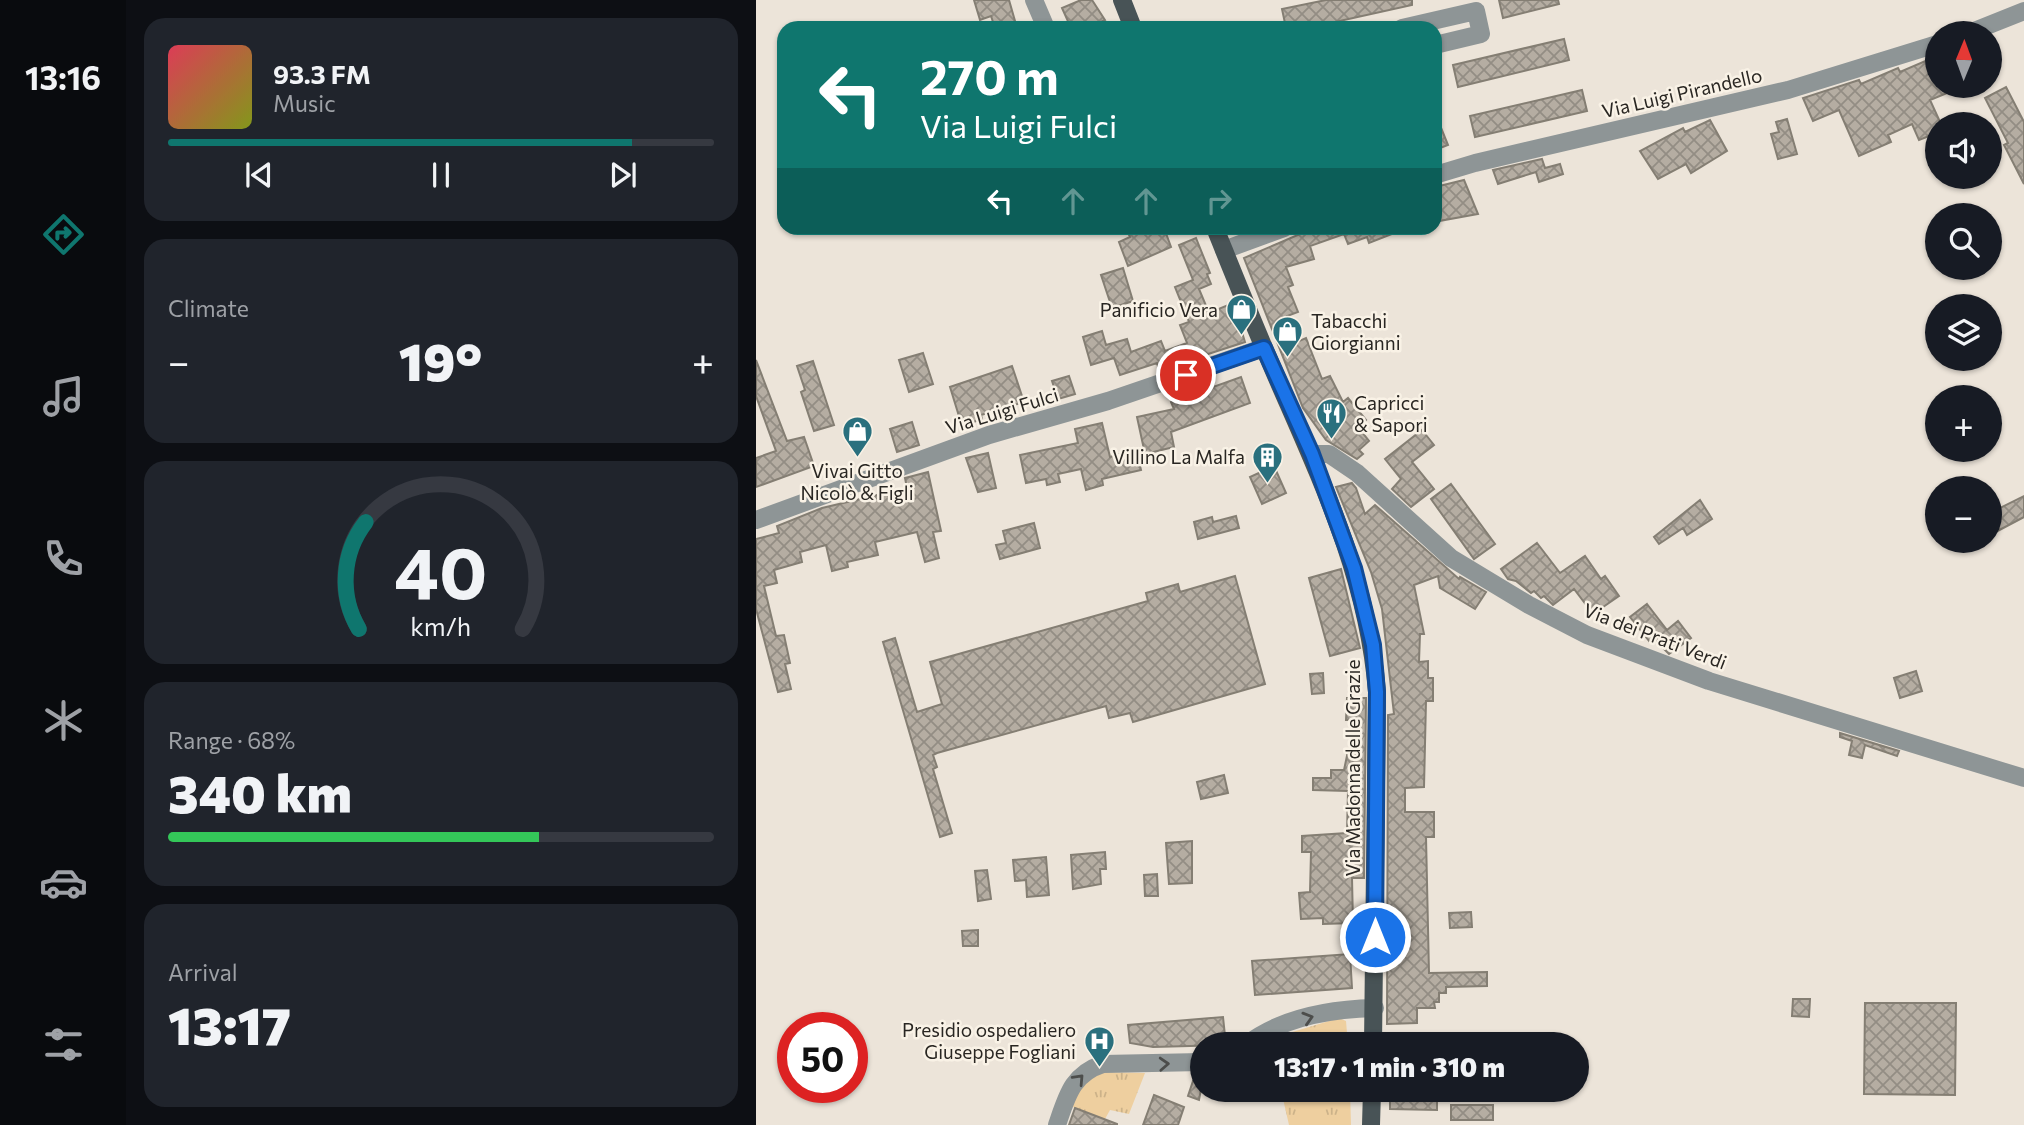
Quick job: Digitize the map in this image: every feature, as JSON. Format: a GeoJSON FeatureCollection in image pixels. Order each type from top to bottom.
{"type":"FeatureCollection","features":[{"type":"Feature","properties":{"kind":"main road"},"geometry":{"type":"LineString","coordinates":[[1122,0],[1130,21]]}},
{"type":"Feature","properties":{"kind":"main road","name":"Via Madonna delle Grazie"},"geometry":{"type":"LineString","coordinates":[[1218,235],[1264,348],[1312,454],[1354,568],[1373,645],[1377,692],[1373,1032]]}},
{"type":"Feature","properties":{"kind":"main road"},"geometry":{"type":"LineString","coordinates":[[1371,1125],[1372,1102]]}},
{"type":"Feature","properties":{"kind":"street"},"geometry":{"type":"LineString","coordinates":[[1034,0],[1043,21]]}},
{"type":"Feature","properties":{"kind":"street"},"geometry":{"type":"LineString","coordinates":[[1432,21],[1476,11],[1481,34],[1442,43]]}},
{"type":"Feature","properties":{"kind":"street"},"geometry":{"type":"LineString","coordinates":[[1999,21],[2024,11]]}},
{"type":"Feature","properties":{"kind":"street","name":"Via Luigi Pirandello"},"geometry":{"type":"LineString","coordinates":[[1442,173],[1788,90],[1925,48]]}},
{"type":"Feature","properties":{"kind":"street"},"geometry":{"type":"LineString","coordinates":[[1224,250],[1265,235]]}},
{"type":"Feature","properties":{"kind":"street","name":"Via Luigi Fulci"},"geometry":{"type":"LineString","coordinates":[[756,520],[989,435],[1108,401],[1264,348]]}},
{"type":"Feature","properties":{"kind":"street","name":"Via dei Prati Verdi"},"geometry":{"type":"LineString","coordinates":[[1312,454],[1329,454],[1357,473],[1451,558],[1529,605],[1587,635],[1709,681],[2024,778]]}},
{"type":"Feature","properties":{"kind":"street"},"geometry":{"type":"LineString","coordinates":[[1273,1032],[1304,1018],[1338,1009],[1374,1009]]}},
{"type":"Feature","properties":{"kind":"street"},"geometry":{"type":"LineString","coordinates":[[1057,1125],[1077,1077],[1103,1064],[1190,1062]]}},
{"type":"Feature","properties":{"kind":"green space"},"geometry":{"type":"Polygon","coordinates":[[[1339,1018],[1346,1021],[1347,1032],[1292,1032],[1339,1018]]]}},
{"type":"Feature","properties":{"kind":"green space"},"geometry":{"type":"Polygon","coordinates":[[[1100,1072],[1145,1073],[1129,1114],[1110,1110],[1105,1119],[1070,1106],[1082,1082],[1100,1072]]]}},
{"type":"Feature","properties":{"kind":"green space"},"geometry":{"type":"Polygon","coordinates":[[[1284,1102],[1350,1102],[1351,1125],[1289,1125],[1284,1102]]]}},
{"type":"Feature","properties":{"kind":"building"},"geometry":{"type":"Polygon","coordinates":[[[974,0],[1009,0],[1015,21],[993,21],[991,16],[980,20],[974,0]]]}},
{"type":"Feature","properties":{"kind":"building"},"geometry":{"type":"Polygon","coordinates":[[[1081,0],[1092,0],[1105,20],[1068,21],[1062,8],[1081,0]]]}},
{"type":"Feature","properties":{"kind":"building"},"geometry":{"type":"Polygon","coordinates":[[[1326,0],[1412,0],[1412,5],[1340,21],[1285,21],[1282,9],[1326,0]]]}},
{"type":"Feature","properties":{"kind":"building"},"geometry":{"type":"Polygon","coordinates":[[[1499,0],[1558,0],[1559,4],[1503,18],[1499,0]]]}},
{"type":"Feature","properties":{"kind":"building"},"geometry":{"type":"Polygon","coordinates":[[[1564,39],[1569,60],[1458,87],[1453,65],[1564,39]]]}},
{"type":"Feature","properties":{"kind":"building"},"geometry":{"type":"Polygon","coordinates":[[[1925,61],[1925,98],[1935,98],[1930,100],[1936,112],[1925,112],[1925,138],[1919,140],[1912,124],[1888,135],[1891,142],[1859,156],[1839,110],[1813,121],[1803,98],[1859,80],[1861,84],[1898,68],[1900,72],[1925,61]]]}},
{"type":"Feature","properties":{"kind":"building"},"geometry":{"type":"Polygon","coordinates":[[[2006,87],[2024,122],[2024,184],[2004,145],[2008,143],[2002,131],[2002,112],[1992,112],[1985,98],[2002,98],[2002,89],[2006,87]]]}},
{"type":"Feature","properties":{"kind":"building"},"geometry":{"type":"Polygon","coordinates":[[[1582,90],[1587,111],[1475,137],[1470,116],[1582,90]]]}},
{"type":"Feature","properties":{"kind":"building"},"geometry":{"type":"Polygon","coordinates":[[[1787,119],[1797,154],[1778,159],[1771,134],[1779,132],[1776,122],[1787,119]]]}},
{"type":"Feature","properties":{"kind":"building"},"geometry":{"type":"Polygon","coordinates":[[[1710,120],[1727,151],[1691,173],[1686,164],[1658,179],[1640,151],[1683,128],[1685,132],[1710,120]]]}},
{"type":"Feature","properties":{"kind":"building"},"geometry":{"type":"Polygon","coordinates":[[[1442,130],[1448,145],[1442,147],[1442,130]]]}},
{"type":"Feature","properties":{"kind":"building"},"geometry":{"type":"Polygon","coordinates":[[[1542,159],[1545,168],[1560,164],[1563,174],[1539,182],[1536,172],[1498,184],[1493,170],[1542,159]]]}},
{"type":"Feature","properties":{"kind":"building"},"geometry":{"type":"Polygon","coordinates":[[[1464,180],[1478,214],[1442,220],[1442,185],[1464,180]]]}},
{"type":"Feature","properties":{"kind":"building"},"geometry":{"type":"Polygon","coordinates":[[[1129,235],[1167,235],[1171,247],[1128,266],[1119,242],[1130,237],[1129,235]]]}},
{"type":"Feature","properties":{"kind":"building"},"geometry":{"type":"Polygon","coordinates":[[[1298,235],[1341,235],[1310,246],[1314,259],[1286,267],[1293,285],[1288,287],[1298,312],[1287,316],[1297,342],[1306,338],[1322,379],[1330,376],[1343,402],[1348,398],[1366,420],[1358,427],[1369,441],[1359,450],[1363,454],[1357,459],[1326,440],[1303,408],[1244,258],[1298,235]]]}},
{"type":"Feature","properties":{"kind":"building"},"geometry":{"type":"Polygon","coordinates":[[[1344,235],[1389,235],[1369,243],[1367,237],[1348,244],[1344,235]]]}},
{"type":"Feature","properties":{"kind":"building"},"geometry":{"type":"Polygon","coordinates":[[[1196,238],[1210,273],[1207,274],[1211,284],[1199,289],[1209,313],[1233,303],[1245,342],[1159,370],[1157,363],[1120,375],[1114,358],[1091,365],[1083,337],[1102,331],[1106,345],[1127,339],[1131,352],[1161,341],[1165,351],[1187,343],[1180,325],[1189,322],[1175,287],[1193,280],[1179,245],[1196,238]]]}},
{"type":"Feature","properties":{"kind":"building"},"geometry":{"type":"Polygon","coordinates":[[[1123,268],[1133,301],[1112,308],[1101,275],[1123,268]]]}},
{"type":"Feature","properties":{"kind":"building"},"geometry":{"type":"Polygon","coordinates":[[[923,353],[933,384],[909,392],[899,360],[923,353]]]}},
{"type":"Feature","properties":{"kind":"building"},"geometry":{"type":"Polygon","coordinates":[[[756,360],[787,441],[804,437],[814,466],[756,487],[756,458],[776,451],[756,396],[756,360]]]}},
{"type":"Feature","properties":{"kind":"building"},"geometry":{"type":"Polygon","coordinates":[[[813,361],[834,425],[814,431],[801,392],[805,390],[797,366],[813,361]]]}},
{"type":"Feature","properties":{"kind":"building"},"geometry":{"type":"Polygon","coordinates":[[[1012,366],[1024,402],[981,415],[982,419],[962,426],[950,387],[1012,366]]]}},
{"type":"Feature","properties":{"kind":"building"},"geometry":{"type":"Polygon","coordinates":[[[1069,376],[1075,394],[1058,399],[1052,381],[1069,376]]]}},
{"type":"Feature","properties":{"kind":"building"},"geometry":{"type":"Polygon","coordinates":[[[1241,377],[1250,403],[1171,432],[1174,447],[1145,454],[1137,417],[1174,409],[1171,402],[1241,377]]]}},
{"type":"Feature","properties":{"kind":"building"},"geometry":{"type":"Polygon","coordinates":[[[912,422],[919,445],[897,452],[890,429],[912,422]]]}},
{"type":"Feature","properties":{"kind":"building"},"geometry":{"type":"Polygon","coordinates":[[[1102,423],[1110,457],[1121,454],[1122,461],[1138,457],[1141,470],[1102,479],[1103,485],[1086,490],[1081,469],[1058,474],[1060,482],[1047,485],[1046,479],[1026,483],[1020,455],[1078,443],[1075,429],[1102,423]]]}},
{"type":"Feature","properties":{"kind":"building"},"geometry":{"type":"Polygon","coordinates":[[[1422,430],[1434,445],[1412,462],[1434,489],[1411,507],[1392,489],[1401,479],[1385,459],[1422,430]]]}},
{"type":"Feature","properties":{"kind":"building"},"geometry":{"type":"Polygon","coordinates":[[[988,453],[996,488],[978,492],[966,458],[988,453]]]}},
{"type":"Feature","properties":{"kind":"building","name":"Villino La Malfa"},"geometry":{"type":"Polygon","coordinates":[[[1274,466],[1286,493],[1262,504],[1250,477],[1274,466]]]}},
{"type":"Feature","properties":{"kind":"building"},"geometry":{"type":"Polygon","coordinates":[[[928,472],[941,531],[933,532],[939,558],[925,562],[917,532],[875,542],[878,555],[847,562],[848,567],[832,571],[826,545],[800,552],[802,562],[774,570],[777,583],[764,586],[776,636],[784,635],[790,663],[785,664],[791,689],[778,692],[756,609],[756,539],[779,533],[777,526],[822,508],[907,488],[905,478],[928,472]]]}},
{"type":"Feature","properties":{"kind":"building"},"geometry":{"type":"Polygon","coordinates":[[[1352,483],[1365,514],[1375,505],[1459,579],[1460,577],[1486,592],[1475,609],[1440,588],[1438,576],[1414,585],[1424,634],[1420,634],[1419,662],[1428,661],[1428,678],[1433,678],[1433,701],[1426,701],[1424,787],[1405,788],[1405,812],[1434,812],[1434,837],[1426,837],[1429,973],[1487,972],[1487,986],[1446,987],[1446,993],[1439,993],[1439,1002],[1434,1002],[1435,1008],[1417,1008],[1417,1023],[1387,1024],[1388,715],[1394,714],[1382,609],[1371,572],[1336,487],[1352,483]]]}},
{"type":"Feature","properties":{"kind":"building"},"geometry":{"type":"Polygon","coordinates":[[[1451,484],[1495,544],[1474,559],[1431,499],[1451,484]]]}},
{"type":"Feature","properties":{"kind":"building"},"geometry":{"type":"Polygon","coordinates":[[[2024,496],[2024,517],[2002,529],[2002,507],[2024,496]]]}},
{"type":"Feature","properties":{"kind":"building"},"geometry":{"type":"Polygon","coordinates":[[[1700,500],[1712,519],[1687,535],[1683,528],[1659,544],[1654,537],[1700,500]]]}},
{"type":"Feature","properties":{"kind":"building"},"geometry":{"type":"Polygon","coordinates":[[[1236,516],[1239,528],[1198,539],[1194,522],[1212,517],[1213,522],[1236,516]]]}},
{"type":"Feature","properties":{"kind":"building"},"geometry":{"type":"Polygon","coordinates":[[[1034,523],[1040,548],[1000,559],[996,545],[1006,543],[1003,531],[1034,523]]]}},
{"type":"Feature","properties":{"kind":"building"},"geometry":{"type":"Polygon","coordinates":[[[1537,543],[1560,573],[1585,556],[1601,579],[1605,576],[1619,596],[1593,614],[1574,589],[1553,605],[1544,596],[1541,598],[1534,591],[1531,593],[1516,581],[1508,579],[1501,569],[1537,543]]]}},
{"type":"Feature","properties":{"kind":"building"},"geometry":{"type":"Polygon","coordinates":[[[1341,569],[1360,648],[1330,656],[1309,578],[1341,569]]]}},
{"type":"Feature","properties":{"kind":"building"},"geometry":{"type":"Polygon","coordinates":[[[1235,576],[1265,684],[1133,722],[1130,713],[1109,718],[1106,706],[937,753],[933,755],[937,767],[933,769],[952,833],[940,837],[883,642],[895,638],[917,712],[942,704],[930,662],[1148,601],[1146,593],[1178,584],[1180,592],[1235,576]]]}},
{"type":"Feature","properties":{"kind":"building"},"geometry":{"type":"Polygon","coordinates":[[[1647,604],[1667,630],[1678,621],[1691,638],[1669,654],[1654,639],[1650,642],[1630,617],[1647,604]]]}},
{"type":"Feature","properties":{"kind":"building"},"geometry":{"type":"Polygon","coordinates":[[[1916,671],[1922,691],[1900,698],[1894,678],[1916,671]]]}},
{"type":"Feature","properties":{"kind":"building"},"geometry":{"type":"Polygon","coordinates":[[[1323,673],[1324,693],[1312,694],[1310,674],[1323,673]]]}},
{"type":"Feature","properties":{"kind":"building"},"geometry":{"type":"Polygon","coordinates":[[[1347,698],[1366,698],[1364,878],[1352,878],[1353,923],[1323,924],[1323,918],[1301,919],[1299,893],[1310,892],[1311,852],[1302,852],[1302,836],[1347,833],[1348,791],[1313,790],[1313,778],[1331,778],[1331,770],[1344,770],[1348,751],[1353,751],[1354,720],[1346,720],[1347,698]]]}},
{"type":"Feature","properties":{"kind":"building"},"geometry":{"type":"Polygon","coordinates":[[[1840,733],[1899,751],[1897,756],[1865,745],[1862,758],[1849,755],[1852,741],[1840,737],[1840,733]]]}},
{"type":"Feature","properties":{"kind":"building"},"geometry":{"type":"Polygon","coordinates":[[[1224,775],[1228,793],[1201,799],[1197,782],[1224,775]]]}},
{"type":"Feature","properties":{"kind":"building"},"geometry":{"type":"Polygon","coordinates":[[[1192,841],[1192,883],[1169,884],[1166,843],[1192,841]]]}},
{"type":"Feature","properties":{"kind":"building"},"geometry":{"type":"Polygon","coordinates":[[[1105,852],[1106,869],[1100,869],[1101,884],[1073,889],[1071,855],[1105,852]]]}},
{"type":"Feature","properties":{"kind":"building"},"geometry":{"type":"Polygon","coordinates":[[[1046,857],[1049,895],[1027,897],[1026,880],[1015,881],[1013,860],[1046,857]]]}},
{"type":"Feature","properties":{"kind":"building"},"geometry":{"type":"Polygon","coordinates":[[[987,870],[991,899],[978,901],[975,871],[987,870]]]}},
{"type":"Feature","properties":{"kind":"building"},"geometry":{"type":"Polygon","coordinates":[[[1157,874],[1158,896],[1145,896],[1144,875],[1157,874]]]}},
{"type":"Feature","properties":{"kind":"building"},"geometry":{"type":"Polygon","coordinates":[[[1471,912],[1472,927],[1450,928],[1449,913],[1471,912]]]}},
{"type":"Feature","properties":{"kind":"building"},"geometry":{"type":"Polygon","coordinates":[[[978,930],[978,946],[963,946],[962,931],[978,930]]]}},
{"type":"Feature","properties":{"kind":"building"},"geometry":{"type":"Polygon","coordinates":[[[1350,954],[1352,988],[1255,995],[1252,961],[1350,954]]]}},
{"type":"Feature","properties":{"kind":"building"},"geometry":{"type":"Polygon","coordinates":[[[1793,999],[1810,999],[1809,1017],[1792,1016],[1793,999]]]}},
{"type":"Feature","properties":{"kind":"building"},"geometry":{"type":"Polygon","coordinates":[[[1865,1003],[1956,1003],[1955,1095],[1864,1094],[1865,1003]]]}},
{"type":"Feature","properties":{"kind":"building"},"geometry":{"type":"Polygon","coordinates":[[[1223,1017],[1225,1032],[1190,1032],[1190,1046],[1153,1047],[1130,1043],[1128,1025],[1223,1017]]]}},
{"type":"Feature","properties":{"kind":"building"},"geometry":{"type":"Polygon","coordinates":[[[1154,1095],[1184,1107],[1178,1125],[1143,1125],[1154,1095]]]}},
{"type":"Feature","properties":{"kind":"building"},"geometry":{"type":"Polygon","coordinates":[[[1390,1102],[1437,1102],[1437,1110],[1390,1109],[1390,1102]]]}},
{"type":"Feature","properties":{"kind":"building"},"geometry":{"type":"Polygon","coordinates":[[[1451,1105],[1493,1105],[1493,1120],[1451,1120],[1451,1105]]]}},
{"type":"Feature","properties":{"kind":"building"},"geometry":{"type":"Polygon","coordinates":[[[1075,1108],[1117,1124],[1117,1125],[1069,1125],[1075,1108]]]}},
{"type":"Feature","properties":{"kind":"place","name":"Panificio Vera"},"geometry":{"type":"Point","coordinates":[1241,337]}},
{"type":"Feature","properties":{"kind":"place","name":"Tabacchi Giorgianni"},"geometry":{"type":"Point","coordinates":[1288,359]}},
{"type":"Feature","properties":{"kind":"place","name":"Capricci & Sapori"},"geometry":{"type":"Point","coordinates":[1331,441]}},
{"type":"Feature","properties":{"kind":"place","name":"Vivai Gitto Nicolò & Figli"},"geometry":{"type":"Point","coordinates":[857,459]}},
{"type":"Feature","properties":{"kind":"place","name":"Villino La Malfa"},"geometry":{"type":"Point","coordinates":[1268,484]}},
{"type":"Feature","properties":{"kind":"place","name":"Presidio ospedaliero Giuseppe Fogliani"},"geometry":{"type":"Point","coordinates":[1099,1068]}},
{"type":"Feature","properties":{"kind":"route"},"geometry":{"type":"LineString","coordinates":[[1186,375],[1264,348],[1312,454],[1354,568],[1373,645],[1377,692],[1375,937]]}}]}
